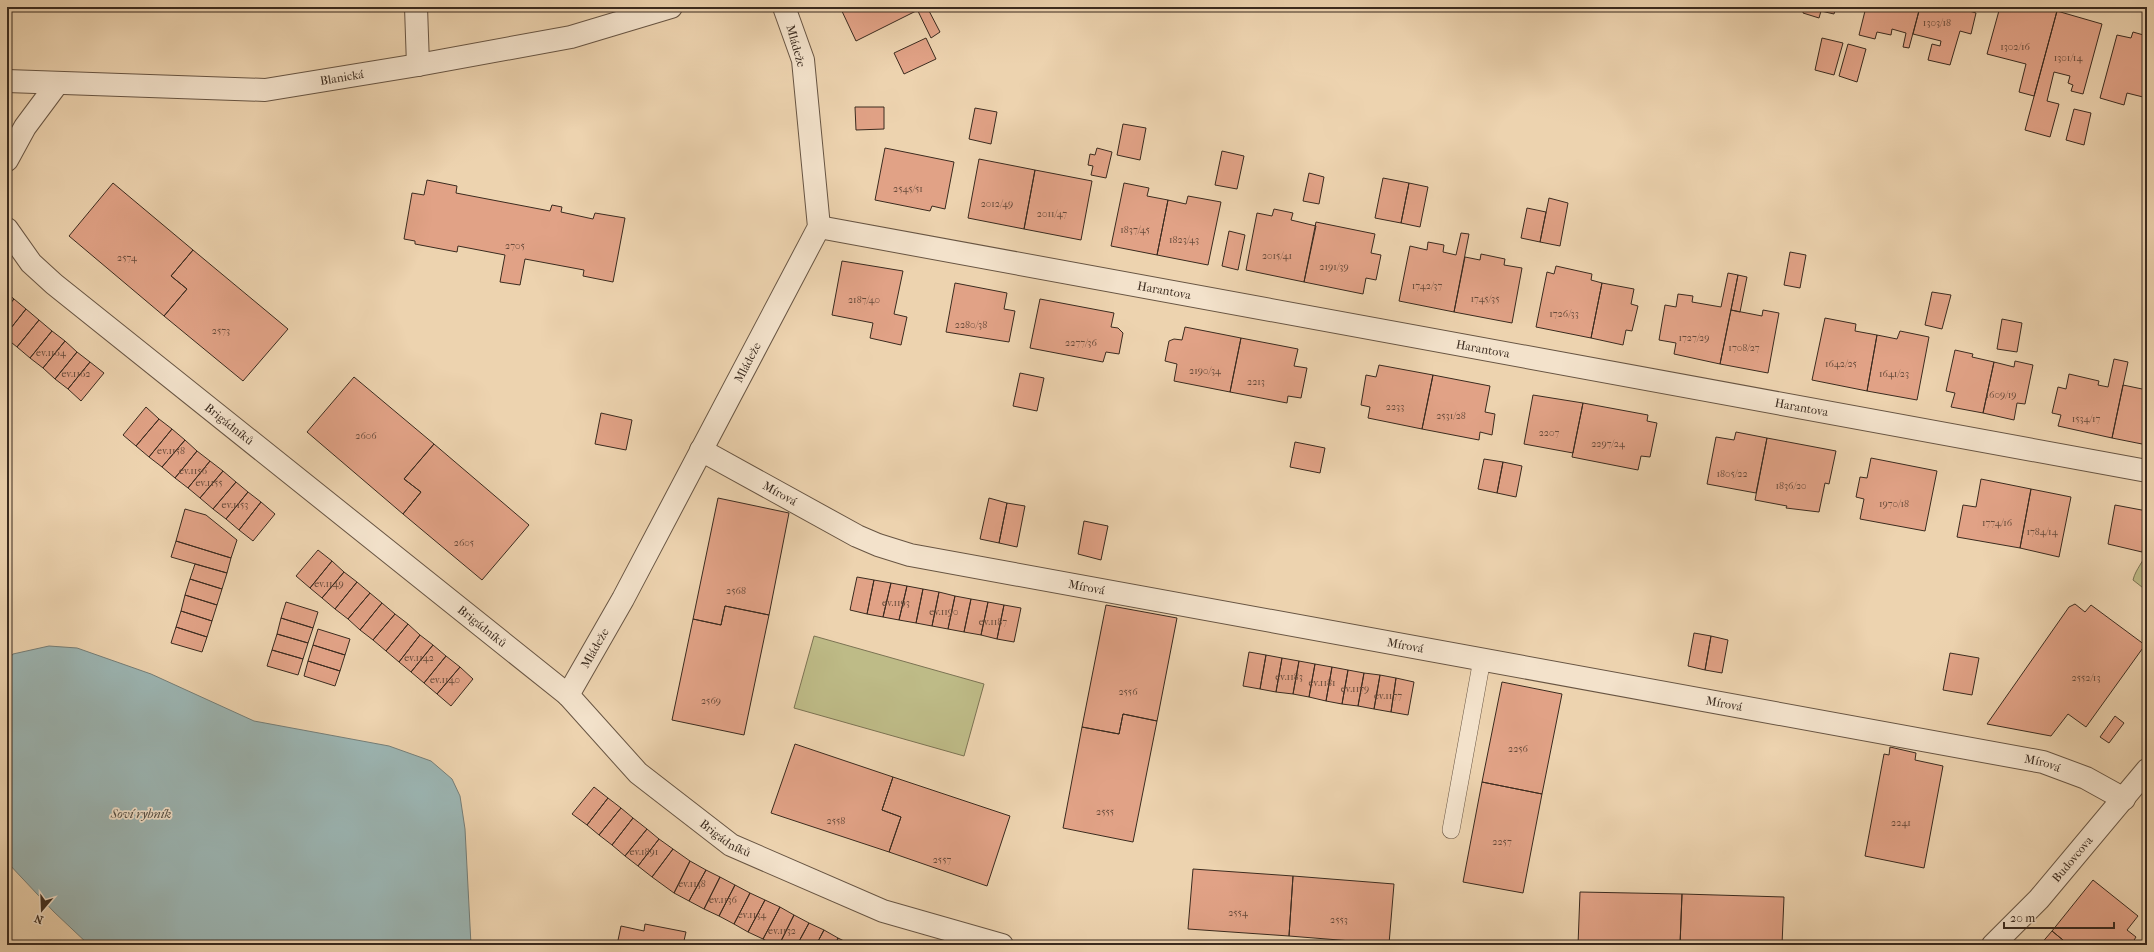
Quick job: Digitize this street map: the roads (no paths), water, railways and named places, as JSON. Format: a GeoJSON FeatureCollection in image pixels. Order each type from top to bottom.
{"type":"FeatureCollection","features":[{"type":"Feature","properties":{"kind":"street"},"geometry":{"type":"LineString","coordinates":[[416,7],[418,65]]}},
{"type":"Feature","properties":{"kind":"street","name":"Blanická"},"geometry":{"type":"LineString","coordinates":[[7,81],[57,84],[265,90],[418,65],[571,37],[671,7]]}},
{"type":"Feature","properties":{"kind":"street","name":"Mládeže"},"geometry":{"type":"LineString","coordinates":[[568,694],[623,599],[819,227],[803,60],[784,7]]}},
{"type":"Feature","properties":{"kind":"street"},"geometry":{"type":"LineString","coordinates":[[7,160],[25,127],[57,84]]}},
{"type":"Feature","properties":{"kind":"street","name":"Harantova"},"geometry":{"type":"LineString","coordinates":[[819,227],[2147,471]]}},
{"type":"Feature","properties":{"kind":"street","name":"Brigádníků"},"geometry":{"type":"LineString","coordinates":[[7,229],[31,263],[54,284],[568,694],[638,773],[731,845],[883,911],[1002,945]]}},
{"type":"Feature","properties":{"kind":"street","name":"Mírová"},"geometry":{"type":"LineString","coordinates":[[701,450],[857,536],[878,545],[910,555],[2043,762],[2086,778],[2124,799]]}},
{"type":"Feature","properties":{"kind":"street","name":"Budovcova"},"geometry":{"type":"LineString","coordinates":[[1993,945],[2038,899],[2147,770]]}},
{"type":"Feature","properties":{"kind":"lane"},"geometry":{"type":"LineString","coordinates":[[1451,830],[1482,659]]}},
{"type":"Feature","properties":{"kind":"water","name":"Soví rybník"},"geometry":{"type":"Polygon","coordinates":[[[49,646],[77,648],[151,674],[254,721],[389,746],[431,761],[452,779],[460,796],[465,829],[471,945],[89,945],[54,912],[7,862],[7,661],[13,654],[49,646]]]}}]}
